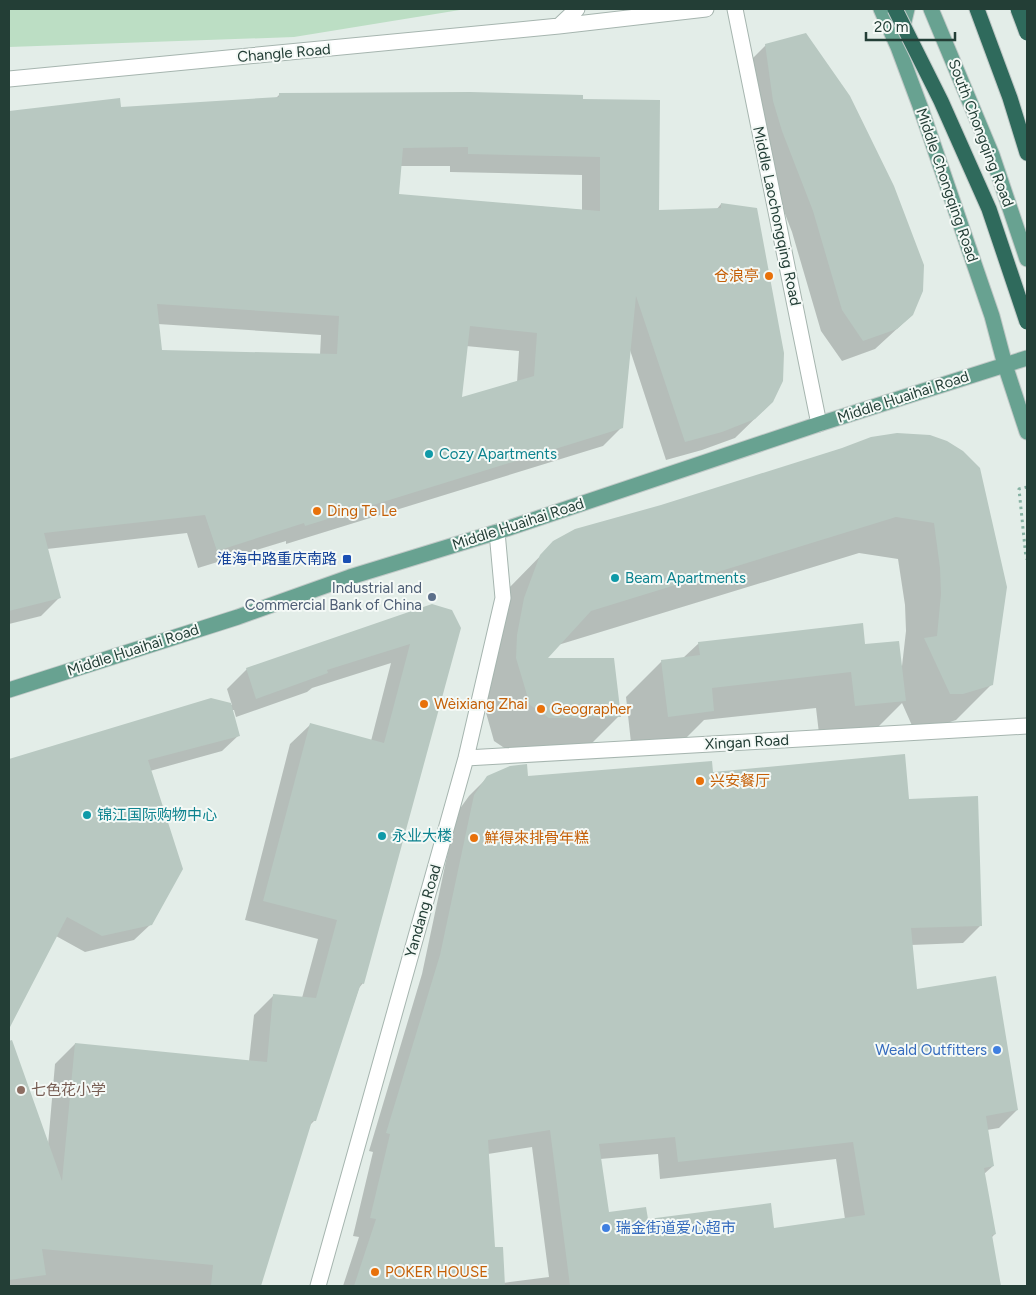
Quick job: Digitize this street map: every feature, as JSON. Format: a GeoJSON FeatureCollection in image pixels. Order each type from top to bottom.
{"type":"FeatureCollection","features":[{"type":"Feature","properties":{"kind":"highway"},"geometry":{"type":"LineString","coordinates":[[895,9],[942,100],[989,209],[1027,322]]}},
{"type":"Feature","properties":{"kind":"highway"},"geometry":{"type":"LineString","coordinates":[[978,9],[1010,98],[1027,153]]}},
{"type":"Feature","properties":{"kind":"highway"},"geometry":{"type":"LineString","coordinates":[[1018,9],[1027,39]]}},
{"type":"Feature","properties":{"kind":"main road","name":"Middle Chongqing Road"},"geometry":{"type":"LineString","coordinates":[[880,9],[898,47],[992,316],[1004,365]]}},
{"type":"Feature","properties":{"kind":"main road"},"geometry":{"type":"LineString","coordinates":[[898,47],[908,9]]}},
{"type":"Feature","properties":{"kind":"main road","name":"South Chongqing Road"},"geometry":{"type":"LineString","coordinates":[[931,9],[992,155],[1027,259]]}},
{"type":"Feature","properties":{"kind":"main road"},"geometry":{"type":"LineString","coordinates":[[1013,9],[1027,39]]}},
{"type":"Feature","properties":{"kind":"main road"},"geometry":{"type":"LineString","coordinates":[[1023,9],[1027,39]]}},
{"type":"Feature","properties":{"kind":"main road","name":"Middle Huaihai Road"},"geometry":{"type":"LineString","coordinates":[[9,690],[238,617],[350,577],[497,532],[819,424],[1027,358]]}},
{"type":"Feature","properties":{"kind":"main road"},"geometry":{"type":"LineString","coordinates":[[1004,365],[1027,432]]}},
{"type":"Feature","properties":{"kind":"street"},"geometry":{"type":"LineString","coordinates":[[559,26],[577,9]]}},
{"type":"Feature","properties":{"kind":"street","name":"Changle Road"},"geometry":{"type":"LineString","coordinates":[[9,79],[559,26],[706,9]]}},
{"type":"Feature","properties":{"kind":"street","name":"Middle Laochongqing Road"},"geometry":{"type":"LineString","coordinates":[[735,9],[819,424]]}},
{"type":"Feature","properties":{"kind":"street","name":"Yandang Road"},"geometry":{"type":"LineString","coordinates":[[318,1286],[466,758],[504,598],[497,532]]}},
{"type":"Feature","properties":{"kind":"street","name":"Xingan Road"},"geometry":{"type":"LineString","coordinates":[[466,758],[1027,726]]}},
{"type":"Feature","properties":{"kind":"path"},"geometry":{"type":"LineString","coordinates":[[1027,487],[1019,489],[1027,559]]}},
{"type":"Feature","properties":{"kind":"green space"},"geometry":{"type":"Polygon","coordinates":[[[9,9],[466,9],[294,37],[9,47],[9,9]]]}},
{"type":"Feature","properties":{"kind":"building"},"geometry":{"type":"Polygon","coordinates":[[[806,33],[850,96],[894,186],[924,265],[923,291],[913,315],[897,329],[863,341],[842,310],[813,211],[782,131],[773,101],[765,44],[806,33]]]}},
{"type":"Feature","properties":{"kind":"building"},"geometry":{"type":"Polygon","coordinates":[[[470,92],[583,95],[583,99],[660,100],[659,210],[721,208],[721,203],[757,208],[784,353],[783,381],[773,402],[755,419],[722,432],[685,442],[636,296],[623,428],[305,526],[304,523],[217,551],[205,515],[44,533],[61,598],[9,611],[9,111],[120,98],[121,107],[279,97],[279,93],[470,92]],[[468,147],[403,148],[399,194],[600,211],[600,157],[468,154],[468,147]],[[157,304],[162,350],[337,354],[339,316],[157,304]],[[470,326],[462,397],[534,376],[537,333],[470,326]]]}},
{"type":"Feature","properties":{"kind":"building","name":"Beam Apartments"},"geometry":{"type":"Polygon","coordinates":[[[897,433],[930,435],[947,441],[963,451],[980,468],[1007,587],[993,685],[963,694],[950,694],[924,638],[937,636],[941,594],[940,568],[934,523],[896,517],[591,611],[548,658],[614,658],[621,717],[549,718],[530,705],[516,658],[517,635],[524,598],[540,555],[553,541],[575,529],[661,505],[842,448],[871,437],[897,433]]]}},
{"type":"Feature","properties":{"kind":"building"},"geometry":{"type":"Polygon","coordinates":[[[432,604],[452,610],[461,628],[364,984],[361,983],[316,1121],[312,1121],[261,1286],[211,1286],[213,1265],[42,1249],[46,1275],[9,1280],[9,1041],[12,1040],[62,1181],[75,1043],[267,1062],[273,994],[316,998],[337,920],[263,901],[310,723],[384,743],[410,644],[327,670],[328,673],[256,699],[246,668],[432,604]]]}},
{"type":"Feature","properties":{"kind":"building"},"geometry":{"type":"Polygon","coordinates":[[[863,623],[865,644],[899,641],[906,701],[855,706],[851,672],[712,688],[714,711],[668,717],[661,660],[700,655],[698,642],[863,623]]]}},
{"type":"Feature","properties":{"kind":"building","name":"锦江国际购物中心"},"geometry":{"type":"Polygon","coordinates":[[[211,698],[231,703],[240,736],[148,760],[183,869],[152,925],[102,936],[67,917],[9,1029],[9,759],[211,698]]]}},
{"type":"Feature","properties":{"kind":"building"},"geometry":{"type":"Polygon","coordinates":[[[905,754],[909,799],[978,796],[982,926],[911,928],[917,989],[996,976],[1018,1110],[986,1116],[994,1166],[984,1168],[996,1234],[992,1235],[1001,1286],[570,1286],[550,1130],[488,1140],[495,1247],[503,1247],[505,1286],[354,1286],[376,1219],[370,1218],[390,1134],[386,1133],[440,955],[474,795],[487,776],[510,766],[527,764],[528,776],[712,761],[713,772],[905,754]],[[675,1137],[599,1144],[609,1212],[646,1207],[648,1219],[771,1203],[774,1228],[865,1215],[853,1142],[678,1162],[675,1137]]]}},
{"type":"Feature","properties":{"kind":"place","name":"仓浪亭"},"geometry":{"type":"Point","coordinates":[769,276]}},
{"type":"Feature","properties":{"kind":"place","name":"Cozy Apartments"},"geometry":{"type":"Point","coordinates":[429,454]}},
{"type":"Feature","properties":{"kind":"place","name":"Ding Te Le"},"geometry":{"type":"Point","coordinates":[317,511]}},
{"type":"Feature","properties":{"kind":"place","name":"淮海中路重庆南路"},"geometry":{"type":"Point","coordinates":[347,559]}},
{"type":"Feature","properties":{"kind":"place","name":"Beam Apartments"},"geometry":{"type":"Point","coordinates":[615,578]}},
{"type":"Feature","properties":{"kind":"place","name":"Industrial and Commercial Bank of China"},"geometry":{"type":"Point","coordinates":[432,597]}},
{"type":"Feature","properties":{"kind":"place","name":"Wèixiang Zhai"},"geometry":{"type":"Point","coordinates":[424,704]}},
{"type":"Feature","properties":{"kind":"place","name":"Geographer"},"geometry":{"type":"Point","coordinates":[541,709]}},
{"type":"Feature","properties":{"kind":"place","name":"兴安餐厅"},"geometry":{"type":"Point","coordinates":[700,781]}},
{"type":"Feature","properties":{"kind":"place","name":"锦江国际购物中心"},"geometry":{"type":"Point","coordinates":[87,815]}},
{"type":"Feature","properties":{"kind":"place","name":"永业大楼"},"geometry":{"type":"Point","coordinates":[382,836]}},
{"type":"Feature","properties":{"kind":"place","name":"鮮得來排骨年糕"},"geometry":{"type":"Point","coordinates":[474,838]}},
{"type":"Feature","properties":{"kind":"place","name":"Weald Outfitters"},"geometry":{"type":"Point","coordinates":[997,1050]}},
{"type":"Feature","properties":{"kind":"place","name":"七色花小学"},"geometry":{"type":"Point","coordinates":[21,1090]}},
{"type":"Feature","properties":{"kind":"place","name":"瑞金街道爱心超市"},"geometry":{"type":"Point","coordinates":[606,1228]}},
{"type":"Feature","properties":{"kind":"place","name":"POKER HOUSE"},"geometry":{"type":"Point","coordinates":[375,1272]}}]}
